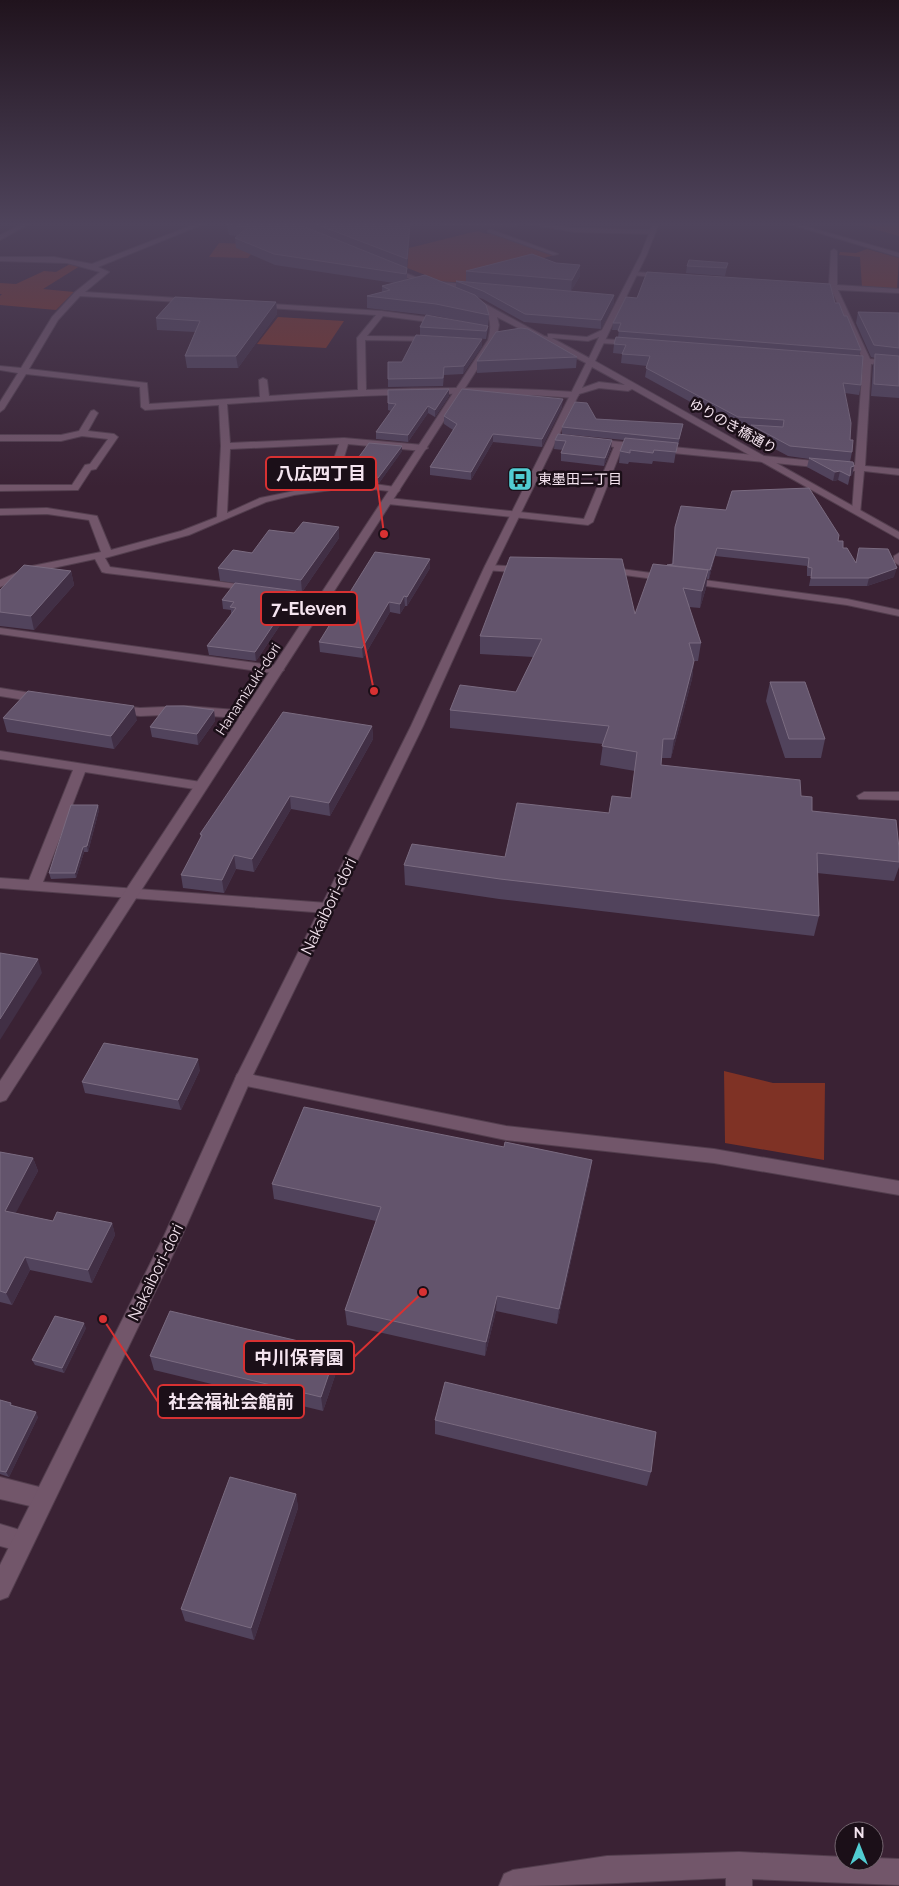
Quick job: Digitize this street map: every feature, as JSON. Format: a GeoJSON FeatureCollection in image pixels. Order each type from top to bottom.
{"type":"FeatureCollection","features":[{"type":"Feature","properties":{"kind":"street"},"geometry":{"type":"LineString","coordinates":[[0,409],[55,319],[62,311]]}},
{"type":"Feature","properties":{"kind":"street"},"geometry":{"type":"LineString","coordinates":[[352,311],[382,313],[454,324]]}},
{"type":"Feature","properties":{"kind":"street","name":"Hanamizuki-dori"},"geometry":{"type":"LineString","coordinates":[[0,1095],[459,391],[490,337],[496,320],[488,311]]}},
{"type":"Feature","properties":{"kind":"street","name":"ゆりのき橋通り"},"geometry":{"type":"LineString","coordinates":[[493,311],[541,338],[552,339]]}},
{"type":"Feature","properties":{"kind":"street","name":"ゆりのき橋通り"},"geometry":{"type":"LineString","coordinates":[[504,311],[590,362],[899,536]]}},
{"type":"Feature","properties":{"kind":"street","name":"Nakaibori-dori"},"geometry":{"type":"LineString","coordinates":[[0,1589],[172,1238],[243,1079],[417,726],[490,568],[517,513],[560,439],[590,362],[617,311]]}},
{"type":"Feature","properties":{"kind":"street"},"geometry":{"type":"LineString","coordinates":[[846,311],[867,361],[857,512]]}},
{"type":"Feature","properties":{"kind":"street"},"geometry":{"type":"LineString","coordinates":[[362,394],[361,338],[382,313]]}},
{"type":"Feature","properties":{"kind":"street"},"geometry":{"type":"LineString","coordinates":[[552,339],[588,339],[606,332]]}},
{"type":"Feature","properties":{"kind":"street"},"geometry":{"type":"LineString","coordinates":[[516,334],[541,338]]}},
{"type":"Feature","properties":{"kind":"street"},"geometry":{"type":"LineString","coordinates":[[361,338],[444,340]]}},
{"type":"Feature","properties":{"kind":"street"},"geometry":{"type":"LineString","coordinates":[[602,340],[649,344]]}},
{"type":"Feature","properties":{"kind":"street"},"geometry":{"type":"LineString","coordinates":[[829,358],[899,364]]}},
{"type":"Feature","properties":{"kind":"street"},"geometry":{"type":"LineString","coordinates":[[0,368],[144,385],[145,407],[362,394],[459,391],[533,391],[576,394],[590,386],[605,385],[641,391]]}},
{"type":"Feature","properties":{"kind":"street"},"geometry":{"type":"LineString","coordinates":[[263,380],[265,400]]}},
{"type":"Feature","properties":{"kind":"street"},"geometry":{"type":"LineString","coordinates":[[222,519],[226,446],[223,403]]}},
{"type":"Feature","properties":{"kind":"street"},"geometry":{"type":"LineString","coordinates":[[82,432],[94,413]]}},
{"type":"Feature","properties":{"kind":"street"},"geometry":{"type":"LineString","coordinates":[[0,438],[61,438],[82,432],[114,437],[93,467],[88,467],[75,488],[0,488]]}},
{"type":"Feature","properties":{"kind":"street"},"geometry":{"type":"LineString","coordinates":[[226,446],[344,441],[423,448]]}},
{"type":"Feature","properties":{"kind":"street"},"geometry":{"type":"LineString","coordinates":[[322,488],[342,455],[344,441]]}},
{"type":"Feature","properties":{"kind":"street"},"geometry":{"type":"LineString","coordinates":[[584,441],[899,472]]}},
{"type":"Feature","properties":{"kind":"street"},"geometry":{"type":"LineString","coordinates":[[388,501],[517,513],[588,522],[619,445]]}},
{"type":"Feature","properties":{"kind":"street"},"geometry":{"type":"LineString","coordinates":[[0,584],[36,568],[103,555],[185,533],[222,519],[263,500],[322,488],[354,484],[395,490]]}},
{"type":"Feature","properties":{"kind":"street"},"geometry":{"type":"LineString","coordinates":[[0,512],[47,511],[93,518],[106,570],[324,600]]}},
{"type":"Feature","properties":{"kind":"street"},"geometry":{"type":"LineString","coordinates":[[899,556],[899,562]]}},
{"type":"Feature","properties":{"kind":"street"},"geometry":{"type":"LineString","coordinates":[[490,568],[539,570]]}},
{"type":"Feature","properties":{"kind":"street"},"geometry":{"type":"LineString","coordinates":[[596,570],[847,602],[899,613]]}},
{"type":"Feature","properties":{"kind":"street"},"geometry":{"type":"LineString","coordinates":[[0,631],[278,670]]}},
{"type":"Feature","properties":{"kind":"street"},"geometry":{"type":"LineString","coordinates":[[0,692],[55,701]]}},
{"type":"Feature","properties":{"kind":"street"},"geometry":{"type":"LineString","coordinates":[[102,707],[140,712],[187,710],[248,715]]}},
{"type":"Feature","properties":{"kind":"street"},"geometry":{"type":"LineString","coordinates":[[0,755],[201,786]]}},
{"type":"Feature","properties":{"kind":"street"},"geometry":{"type":"LineString","coordinates":[[34,886],[80,768]]}},
{"type":"Feature","properties":{"kind":"street"},"geometry":{"type":"LineString","coordinates":[[864,796],[899,796]]}},
{"type":"Feature","properties":{"kind":"street"},"geometry":{"type":"LineString","coordinates":[[0,883],[131,895],[327,908]]}},
{"type":"Feature","properties":{"kind":"street"},"geometry":{"type":"LineString","coordinates":[[243,1079],[506,1133],[714,1156],[899,1188]]}},
{"type":"Feature","properties":{"kind":"street"},"geometry":{"type":"LineString","coordinates":[[0,1488],[43,1498]]}},
{"type":"Feature","properties":{"kind":"street"},"geometry":{"type":"LineString","coordinates":[[0,1535],[22,1541]]}},
{"type":"Feature","properties":{"kind":"street"},"geometry":{"type":"LineString","coordinates":[[512,1886],[513,1883],[607,1869],[739,1876],[899,1872]]}},
{"type":"Feature","properties":{"kind":"shaded area"},"geometry":{"type":"Polygon","coordinates":[[[278,317],[344,321],[326,348],[257,344],[278,317]]]}},
{"type":"Feature","properties":{"kind":"shaded area"},"geometry":{"type":"Polygon","coordinates":[[[724,1071],[773,1083],[825,1083],[824,1160],[725,1143],[724,1071]]]}},
{"type":"Feature","properties":{"kind":"building"},"geometry":{"type":"Polygon","coordinates":[[[162,311],[269,311],[236,356],[185,356],[200,321],[156,318],[162,311]]]}},
{"type":"Feature","properties":{"kind":"building"},"geometry":{"type":"Polygon","coordinates":[[[470,311],[488,311],[489,315],[470,311]]]}},
{"type":"Feature","properties":{"kind":"building"},"geometry":{"type":"Polygon","coordinates":[[[520,311],[606,311],[601,320],[525,314],[520,311]]]}},
{"type":"Feature","properties":{"kind":"building"},"geometry":{"type":"Polygon","coordinates":[[[619,311],[842,311],[844,316],[847,316],[861,350],[618,331],[621,323],[613,323],[619,311]]]}},
{"type":"Feature","properties":{"kind":"building"},"geometry":{"type":"Polygon","coordinates":[[[858,312],[899,313],[899,348],[874,345],[858,312]]]}},
{"type":"Feature","properties":{"kind":"building"},"geometry":{"type":"Polygon","coordinates":[[[426,315],[488,326],[486,331],[420,327],[426,315]]]}},
{"type":"Feature","properties":{"kind":"building"},"geometry":{"type":"Polygon","coordinates":[[[521,328],[528,329],[577,357],[477,361],[496,332],[521,328]]]}},
{"type":"Feature","properties":{"kind":"building"},"geometry":{"type":"Polygon","coordinates":[[[416,335],[482,339],[464,366],[444,367],[443,378],[388,379],[388,362],[402,362],[416,335]]]}},
{"type":"Feature","properties":{"kind":"building"},"geometry":{"type":"Polygon","coordinates":[[[616,337],[863,356],[861,385],[843,383],[851,423],[850,440],[853,440],[852,452],[790,446],[751,425],[783,427],[784,420],[738,417],[646,368],[650,356],[622,354],[626,345],[614,344],[616,337]]]}},
{"type":"Feature","properties":{"kind":"building"},"geometry":{"type":"Polygon","coordinates":[[[875,354],[899,356],[899,386],[874,384],[875,354]]]}},
{"type":"Feature","properties":{"kind":"building"},"geometry":{"type":"Polygon","coordinates":[[[449,389],[435,410],[428,406],[408,435],[376,432],[396,404],[388,403],[388,390],[449,389]]]}},
{"type":"Feature","properties":{"kind":"building"},"geometry":{"type":"Polygon","coordinates":[[[462,389],[563,399],[542,439],[493,434],[471,472],[430,467],[457,424],[444,416],[462,389]]]}},
{"type":"Feature","properties":{"kind":"building"},"geometry":{"type":"Polygon","coordinates":[[[575,402],[587,403],[596,419],[683,424],[679,439],[562,427],[575,402]]]}},
{"type":"Feature","properties":{"kind":"building"},"geometry":{"type":"Polygon","coordinates":[[[558,434],[612,440],[605,458],[561,453],[566,441],[555,440],[558,434]]]}},
{"type":"Feature","properties":{"kind":"building"},"geometry":{"type":"Polygon","coordinates":[[[625,438],[678,443],[676,452],[654,450],[653,453],[630,450],[630,453],[620,451],[625,438]]]}},
{"type":"Feature","properties":{"kind":"building"},"geometry":{"type":"Polygon","coordinates":[[[369,443],[402,446],[378,478],[345,476],[369,443]]]}},
{"type":"Feature","properties":{"kind":"building"},"geometry":{"type":"Polygon","coordinates":[[[809,458],[853,462],[854,466],[851,467],[850,476],[840,471],[835,472],[809,458]]]}},
{"type":"Feature","properties":{"kind":"building"},"geometry":{"type":"Polygon","coordinates":[[[809,488],[839,535],[838,541],[843,541],[843,548],[847,548],[856,563],[859,548],[888,549],[897,568],[869,578],[811,578],[812,568],[808,567],[809,558],[717,548],[710,570],[667,565],[673,564],[675,527],[681,506],[726,510],[732,491],[809,488]]]}},
{"type":"Feature","properties":{"kind":"building"},"geometry":{"type":"Polygon","coordinates":[[[303,522],[339,527],[301,580],[218,568],[233,550],[252,553],[269,530],[294,533],[303,522]]]}},
{"type":"Feature","properties":{"kind":"building"},"geometry":{"type":"Polygon","coordinates":[[[375,552],[430,559],[407,597],[404,596],[400,604],[389,602],[362,648],[319,642],[375,552]]]}},
{"type":"Feature","properties":{"kind":"building"},"geometry":{"type":"Polygon","coordinates":[[[510,557],[622,559],[635,614],[653,564],[708,570],[702,591],[683,588],[701,643],[689,643],[694,661],[674,739],[663,739],[661,765],[800,780],[801,796],[812,797],[812,811],[896,820],[899,862],[817,853],[819,916],[500,879],[404,865],[412,844],[505,857],[517,803],[609,813],[612,796],[631,798],[637,752],[602,746],[609,726],[450,710],[460,685],[516,692],[542,639],[480,636],[510,557]]]}},
{"type":"Feature","properties":{"kind":"building"},"geometry":{"type":"Polygon","coordinates":[[[24,565],[71,571],[31,616],[0,612],[0,590],[24,565]]]}},
{"type":"Feature","properties":{"kind":"building"},"geometry":{"type":"Polygon","coordinates":[[[235,583],[296,591],[255,652],[207,646],[236,608],[230,607],[234,602],[222,600],[235,583]]]}},
{"type":"Feature","properties":{"kind":"building"},"geometry":{"type":"Polygon","coordinates":[[[770,682],[805,682],[825,739],[789,739],[770,682]]]}},
{"type":"Feature","properties":{"kind":"building"},"geometry":{"type":"Polygon","coordinates":[[[28,691],[134,706],[111,736],[3,718],[28,691]]]}},
{"type":"Feature","properties":{"kind":"building"},"geometry":{"type":"Polygon","coordinates":[[[166,706],[214,710],[197,734],[150,727],[166,706]]]}},
{"type":"Feature","properties":{"kind":"building"},"geometry":{"type":"Polygon","coordinates":[[[283,712],[372,726],[329,803],[290,796],[252,859],[234,855],[222,880],[181,875],[202,835],[200,834],[283,712]]]}},
{"type":"Feature","properties":{"kind":"building"},"geometry":{"type":"Polygon","coordinates":[[[71,805],[98,805],[87,846],[83,847],[75,873],[49,873],[71,805]]]}},
{"type":"Feature","properties":{"kind":"building"},"geometry":{"type":"Polygon","coordinates":[[[0,953],[38,959],[0,1019],[0,953]]]}},
{"type":"Feature","properties":{"kind":"building"},"geometry":{"type":"Polygon","coordinates":[[[104,1043],[198,1059],[178,1100],[82,1082],[104,1043]]]}},
{"type":"Feature","properties":{"kind":"building"},"geometry":{"type":"Polygon","coordinates":[[[304,1107],[504,1147],[505,1142],[592,1160],[559,1309],[497,1296],[486,1342],[345,1310],[381,1207],[272,1184],[304,1107]]]}},
{"type":"Feature","properties":{"kind":"building"},"geometry":{"type":"Polygon","coordinates":[[[0,1152],[33,1158],[5,1211],[53,1221],[57,1212],[112,1223],[88,1270],[25,1257],[6,1293],[0,1291],[0,1152]]]}},
{"type":"Feature","properties":{"kind":"building"},"geometry":{"type":"Polygon","coordinates":[[[170,1311],[337,1350],[321,1397],[150,1356],[170,1311]]]}},
{"type":"Feature","properties":{"kind":"building"},"geometry":{"type":"Polygon","coordinates":[[[55,1316],[84,1323],[62,1368],[32,1360],[55,1316]]]}},
{"type":"Feature","properties":{"kind":"building"},"geometry":{"type":"Polygon","coordinates":[[[445,1382],[656,1432],[651,1472],[435,1420],[445,1382]]]}},
{"type":"Feature","properties":{"kind":"building"},"geometry":{"type":"Polygon","coordinates":[[[0,1400],[11,1403],[10,1405],[36,1412],[6,1472],[0,1471],[0,1400]]]}},
{"type":"Feature","properties":{"kind":"building"},"geometry":{"type":"Polygon","coordinates":[[[230,1477],[296,1494],[251,1628],[181,1609],[230,1477]]]}},
{"type":"Feature","properties":{"kind":"place","name":"東墨田二丁目"},"geometry":{"type":"Point","coordinates":[520,479]}},
{"type":"Feature","properties":{"kind":"place","name":"八広四丁目"},"geometry":{"type":"Point","coordinates":[384,534]}},
{"type":"Feature","properties":{"kind":"place","name":"7-Eleven"},"geometry":{"type":"Point","coordinates":[374,691]}},
{"type":"Feature","properties":{"kind":"place","name":"中川保育園"},"geometry":{"type":"Point","coordinates":[423,1292]}},
{"type":"Feature","properties":{"kind":"place","name":"社会福祉会館前"},"geometry":{"type":"Point","coordinates":[103,1319]}}]}
